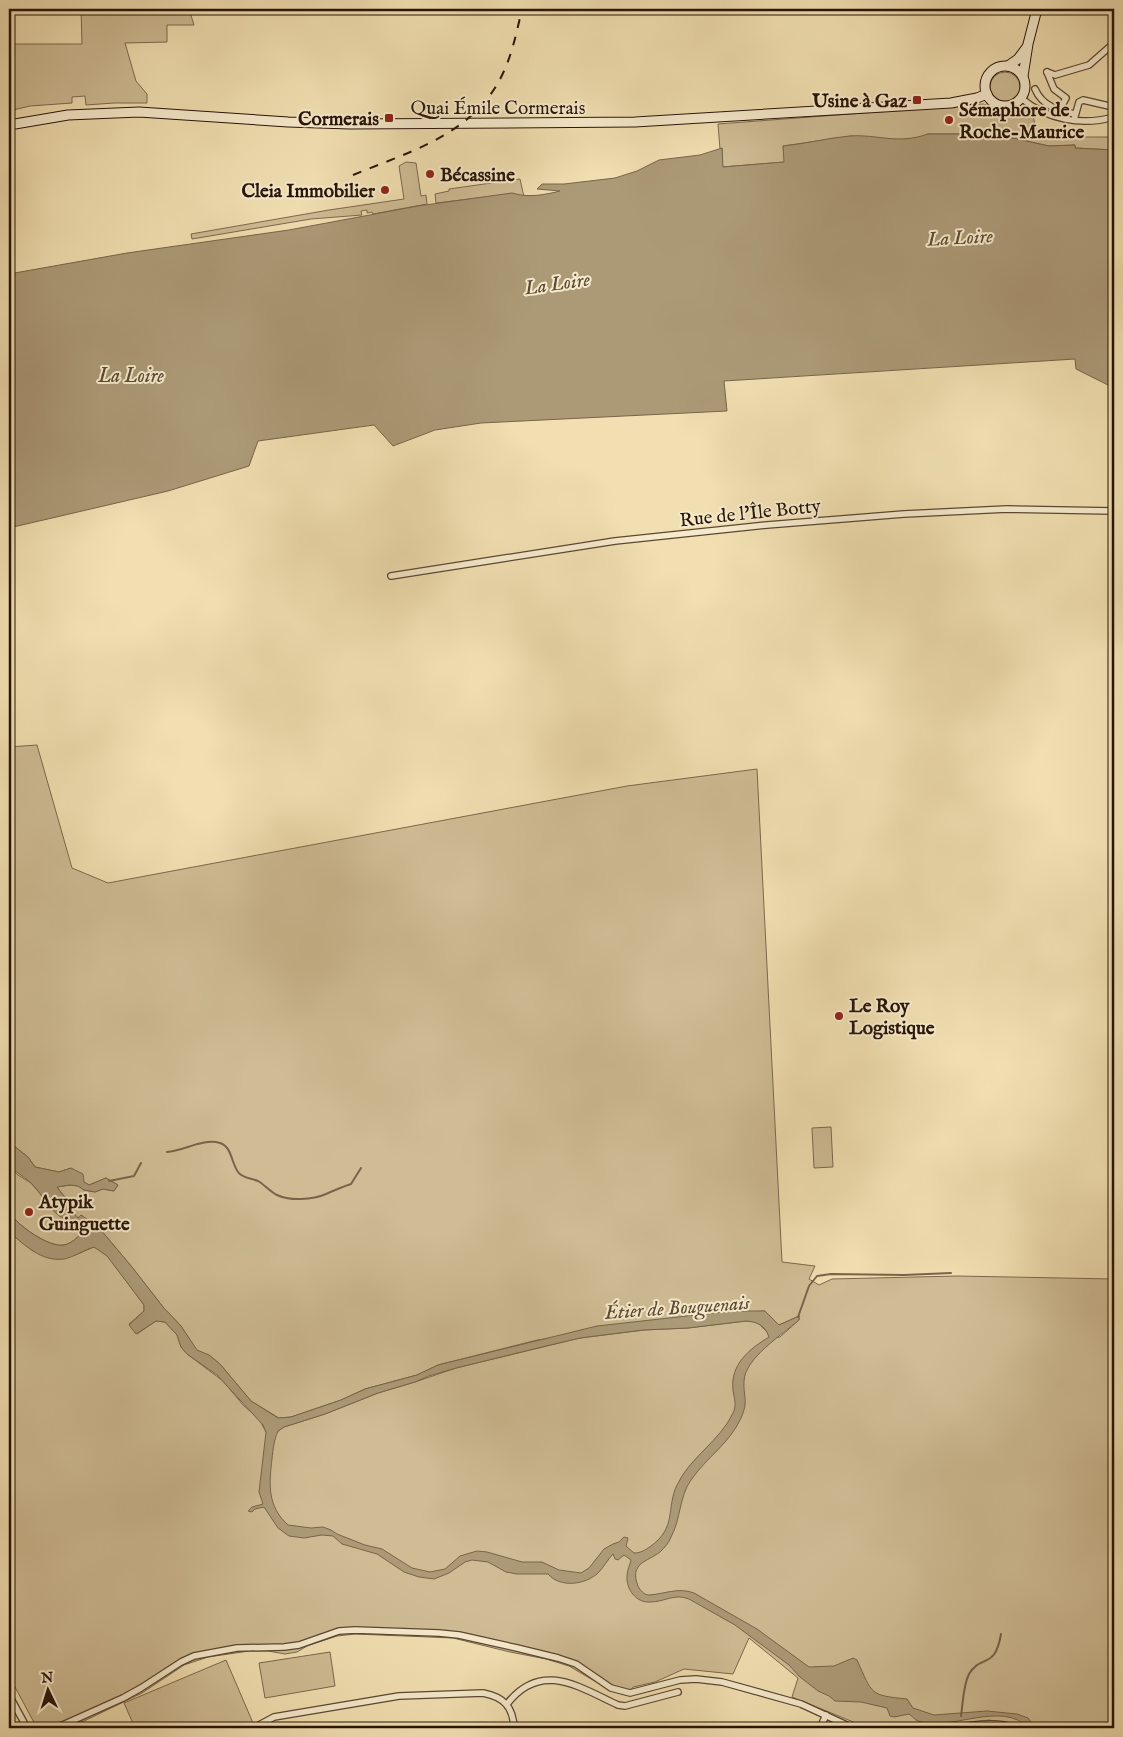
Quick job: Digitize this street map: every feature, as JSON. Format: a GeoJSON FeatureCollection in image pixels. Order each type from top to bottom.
{"type":"FeatureCollection","features":[{"type":"Feature","properties":{"kind":"main road"},"geometry":{"type":"LineString","coordinates":[[1023,76],[1016,69],[1008,66],[996,68],[985,83],[987,94],[994,103],[1005,106],[1016,104],[1021,98],[1025,87],[1023,76],[1028,44],[1038,9]]}},
{"type":"Feature","properties":{"kind":"main road"},"geometry":{"type":"LineString","coordinates":[[1008,66],[1021,55],[1028,44]]}},
{"type":"Feature","properties":{"kind":"main road","name":"Quai Émile Cormerais"},"geometry":{"type":"LineString","coordinates":[[9,124],[68,115],[138,112],[288,122],[350,124],[635,122],[951,103],[987,94]]}},
{"type":"Feature","properties":{"kind":"street"},"geometry":{"type":"LineString","coordinates":[[1059,111],[1066,98],[1054,88],[1047,72],[1055,75],[1089,65],[1114,43]]}},
{"type":"Feature","properties":{"kind":"street"},"geometry":{"type":"LineString","coordinates":[[1035,89],[1040,98],[1059,111],[1074,117]]}},
{"type":"Feature","properties":{"kind":"street"},"geometry":{"type":"LineString","coordinates":[[1021,98],[1045,114],[1094,120],[1114,117]]}},
{"type":"Feature","properties":{"kind":"street"},"geometry":{"type":"LineString","coordinates":[[1074,117],[1079,102],[1083,100],[1114,106]]}},
{"type":"Feature","properties":{"kind":"street","name":"Rue de l'Île Botty"},"geometry":{"type":"LineString","coordinates":[[391,576],[615,541],[776,524],[904,514],[1007,509],[1114,511]]}},
{"type":"Feature","properties":{"kind":"street"},"geometry":{"type":"LineString","coordinates":[[56,1728],[123,1698],[194,1656],[237,1648],[299,1645],[339,1631],[356,1630],[459,1635],[517,1648],[576,1664],[612,1688],[630,1692],[680,1680],[722,1682],[801,1704],[853,1728]]}},
{"type":"Feature","properties":{"kind":"street"},"geometry":{"type":"LineString","coordinates":[[507,1704],[516,1693],[528,1685],[546,1679],[570,1683],[618,1705],[630,1706],[678,1692]]}},
{"type":"Feature","properties":{"kind":"street"},"geometry":{"type":"LineString","coordinates":[[630,1692],[630,1706]]}},
{"type":"Feature","properties":{"kind":"street"},"geometry":{"type":"LineString","coordinates":[[255,1728],[274,1717],[399,1696],[483,1694],[494,1695],[507,1704],[514,1720],[514,1728]]}},
{"type":"Feature","properties":{"kind":"street"},"geometry":{"type":"LineString","coordinates":[[9,1695],[27,1728]]}},
{"type":"Feature","properties":{"kind":"street"},"geometry":{"type":"LineString","coordinates":[[820,1728],[826,1715]]}},
{"type":"Feature","properties":{"kind":"street"},"geometry":{"type":"LineString","coordinates":[[948,1728],[1003,1724],[1016,1728]]}},
{"type":"Feature","properties":{"kind":"shaded area"},"geometry":{"type":"Polygon","coordinates":[[[81,9],[189,9],[194,25],[167,25],[167,42],[125,43],[136,81],[147,94],[147,103],[86,105],[85,96],[72,97],[72,103],[30,106],[9,111],[9,44],[82,44],[81,9]]]}},
{"type":"Feature","properties":{"kind":"shaded area"},"geometry":{"type":"Polygon","coordinates":[[[1005,72],[1015,77],[1020,87],[1015,97],[1005,102],[995,97],[990,87],[995,77],[1005,72]]]}},
{"type":"Feature","properties":{"kind":"shaded area"},"geometry":{"type":"Polygon","coordinates":[[[983,104],[1005,112],[1017,109],[1032,112],[1036,129],[1051,133],[1084,137],[1114,137],[1114,150],[1075,148],[1075,145],[1049,146],[1008,137],[975,137],[959,134],[928,134],[918,138],[897,140],[851,136],[783,146],[785,162],[722,167],[722,148],[720,149],[718,124],[983,104]]]}},
{"type":"Feature","properties":{"kind":"shaded area"},"geometry":{"type":"Polygon","coordinates":[[[406,162],[416,163],[421,196],[426,195],[427,204],[373,214],[372,212],[367,213],[367,210],[361,211],[362,215],[311,219],[192,239],[191,234],[404,199],[399,166],[406,162]]]}},
{"type":"Feature","properties":{"kind":"shaded area"},"geometry":{"type":"Polygon","coordinates":[[[520,179],[524,197],[512,194],[436,203],[435,194],[449,191],[449,189],[520,179]]]}},
{"type":"Feature","properties":{"kind":"shaded area"},"geometry":{"type":"Polygon","coordinates":[[[37,745],[72,868],[108,883],[627,786],[757,769],[782,1262],[815,1266],[809,1279],[819,1285],[832,1279],[957,1276],[1114,1279],[1114,1728],[1024,1728],[1021,1725],[989,1720],[933,1728],[868,1728],[792,1697],[798,1678],[749,1638],[733,1674],[684,1669],[655,1682],[633,1687],[626,1695],[610,1690],[569,1666],[453,1638],[355,1634],[337,1636],[307,1646],[297,1652],[285,1654],[268,1651],[249,1651],[208,1657],[184,1665],[142,1693],[82,1722],[52,1728],[37,1728],[9,1676],[9,1232],[33,1251],[75,1255],[94,1247],[107,1255],[144,1305],[144,1311],[129,1324],[137,1334],[156,1321],[165,1322],[177,1335],[181,1347],[187,1354],[223,1381],[243,1405],[259,1419],[266,1432],[278,1431],[284,1427],[325,1414],[378,1393],[456,1368],[580,1338],[746,1321],[757,1322],[773,1338],[780,1337],[799,1320],[799,1316],[779,1325],[765,1311],[748,1312],[537,1340],[438,1365],[417,1375],[365,1389],[341,1400],[291,1417],[279,1418],[251,1401],[220,1364],[209,1355],[197,1351],[181,1326],[163,1307],[100,1229],[81,1215],[78,1218],[72,1212],[77,1208],[57,1187],[78,1186],[84,1190],[95,1192],[103,1189],[114,1191],[118,1185],[106,1178],[89,1185],[71,1168],[59,1172],[35,1167],[28,1157],[9,1142],[9,747],[37,745]]]}},
{"type":"Feature","properties":{"kind":"shaded area"},"geometry":{"type":"Polygon","coordinates":[[[831,1127],[833,1167],[814,1168],[812,1128],[831,1127]]]}},
{"type":"Feature","properties":{"kind":"shaded area"},"geometry":{"type":"Polygon","coordinates":[[[9,1165],[18,1175],[31,1183],[48,1203],[68,1217],[84,1232],[70,1243],[58,1245],[42,1239],[19,1223],[9,1212],[9,1165]]]}},
{"type":"Feature","properties":{"kind":"shaded area"},"geometry":{"type":"Polygon","coordinates":[[[330,1652],[335,1686],[265,1698],[259,1663],[330,1652]]]}},
{"type":"Feature","properties":{"kind":"shaded area"},"geometry":{"type":"Polygon","coordinates":[[[226,1660],[253,1723],[240,1728],[135,1728],[124,1703],[226,1660]]]}},
{"type":"Feature","properties":{"kind":"water","name":"La Loire"},"geometry":{"type":"Polygon","coordinates":[[[928,134],[1008,137],[1049,146],[1075,145],[1075,148],[1114,150],[1114,385],[1108,385],[1076,369],[1075,359],[724,381],[727,411],[481,423],[435,430],[393,446],[374,425],[258,441],[249,466],[168,491],[9,528],[9,274],[127,253],[289,230],[418,206],[512,193],[530,196],[548,194],[560,191],[537,189],[542,184],[564,184],[615,178],[637,171],[659,160],[700,155],[722,148],[723,167],[784,162],[783,146],[850,136],[907,139],[928,134]]]}},
{"type":"Feature","properties":{"kind":"water"},"geometry":{"type":"Polygon","coordinates":[[[9,1142],[28,1157],[35,1167],[59,1172],[71,1168],[83,1174],[84,1182],[89,1185],[106,1178],[118,1185],[114,1191],[103,1189],[95,1192],[84,1190],[78,1186],[57,1187],[77,1208],[73,1212],[78,1218],[81,1215],[100,1229],[163,1307],[181,1326],[197,1350],[209,1355],[220,1364],[251,1401],[278,1418],[291,1417],[341,1400],[365,1389],[417,1375],[438,1365],[597,1326],[732,1311],[765,1311],[779,1325],[799,1316],[799,1320],[757,1356],[746,1372],[744,1381],[745,1403],[741,1418],[731,1435],[691,1480],[682,1501],[677,1523],[668,1543],[660,1552],[645,1561],[638,1568],[636,1578],[639,1588],[647,1595],[677,1591],[694,1593],[757,1629],[809,1667],[834,1666],[853,1658],[857,1660],[866,1680],[874,1691],[885,1696],[907,1699],[913,1708],[934,1715],[987,1711],[1017,1714],[1028,1718],[1036,1728],[1028,1728],[1017,1720],[1004,1716],[990,1716],[930,1724],[917,1720],[909,1714],[890,1716],[887,1708],[861,1702],[835,1701],[818,1691],[800,1677],[789,1665],[735,1625],[689,1599],[674,1597],[655,1602],[645,1602],[636,1598],[630,1590],[627,1581],[627,1572],[631,1560],[624,1555],[618,1560],[615,1559],[613,1554],[593,1577],[573,1583],[559,1581],[548,1574],[506,1572],[488,1562],[472,1560],[434,1579],[404,1572],[377,1554],[342,1544],[333,1536],[322,1535],[304,1538],[289,1536],[278,1528],[264,1507],[255,1509],[252,1512],[248,1511],[252,1507],[263,1504],[259,1492],[266,1432],[263,1425],[217,1375],[187,1354],[181,1347],[177,1335],[165,1322],[156,1321],[136,1334],[129,1325],[144,1311],[144,1305],[107,1256],[94,1247],[64,1259],[48,1258],[34,1252],[9,1232],[9,1212],[26,1229],[50,1243],[64,1245],[70,1243],[83,1232],[68,1217],[65,1219],[50,1208],[30,1182],[9,1165],[9,1142]],[[746,1321],[688,1328],[643,1330],[580,1338],[429,1376],[284,1427],[278,1431],[273,1448],[271,1468],[270,1486],[276,1510],[288,1525],[311,1528],[323,1527],[365,1545],[382,1549],[412,1568],[430,1572],[445,1569],[460,1556],[477,1551],[522,1562],[542,1562],[559,1570],[581,1573],[589,1568],[604,1549],[619,1542],[624,1537],[628,1538],[626,1546],[634,1553],[641,1552],[651,1546],[664,1532],[670,1517],[677,1485],[689,1466],[721,1432],[733,1413],[735,1404],[733,1381],[738,1365],[748,1352],[769,1337],[763,1327],[757,1323],[746,1321]]]}},
{"type":"Feature","properties":{"kind":"waterway"},"geometry":{"type":"LineString","coordinates":[[167,1152],[200,1143],[220,1143],[229,1151],[240,1174],[258,1181],[277,1195],[294,1199],[308,1199],[321,1196],[351,1184],[361,1168]]}},
{"type":"Feature","properties":{"kind":"waterway"},"geometry":{"type":"LineString","coordinates":[[109,1181],[134,1176],[141,1163]]}},
{"type":"Feature","properties":{"kind":"waterway"},"geometry":{"type":"LineString","coordinates":[[798,1317],[809,1286],[817,1276],[831,1274],[904,1275],[951,1273]]}},
{"type":"Feature","properties":{"kind":"waterway"},"geometry":{"type":"LineString","coordinates":[[961,1716],[964,1689],[969,1674],[978,1664],[987,1660],[995,1653],[1001,1634]]}},
{"type":"Feature","properties":{"kind":"railway"},"geometry":{"type":"LineString","coordinates":[[353,175],[440,138],[477,110],[492,93],[504,71],[522,9]]}},
{"type":"Feature","properties":{"kind":"place","name":"Usine à Gaz"},"geometry":{"type":"Point","coordinates":[917,100]}},
{"type":"Feature","properties":{"kind":"place","name":"Cormerais"},"geometry":{"type":"Point","coordinates":[389,118]}},
{"type":"Feature","properties":{"kind":"place","name":"Sémaphore de Roche-Maurice"},"geometry":{"type":"Point","coordinates":[949,120]}},
{"type":"Feature","properties":{"kind":"place","name":"Bécassine"},"geometry":{"type":"Point","coordinates":[430,174]}},
{"type":"Feature","properties":{"kind":"place","name":"Cleia Immobilier"},"geometry":{"type":"Point","coordinates":[385,190]}},
{"type":"Feature","properties":{"kind":"place","name":"Le Roy Logistique"},"geometry":{"type":"Point","coordinates":[839,1016]}},
{"type":"Feature","properties":{"kind":"place","name":"Atypik Guinguette"},"geometry":{"type":"Point","coordinates":[29,1212]}},
{"type":"Feature","properties":{"kind":"water label","name":"Étier de Bouguenais"},"geometry":{"type":"Point","coordinates":[677,1307]}}]}
